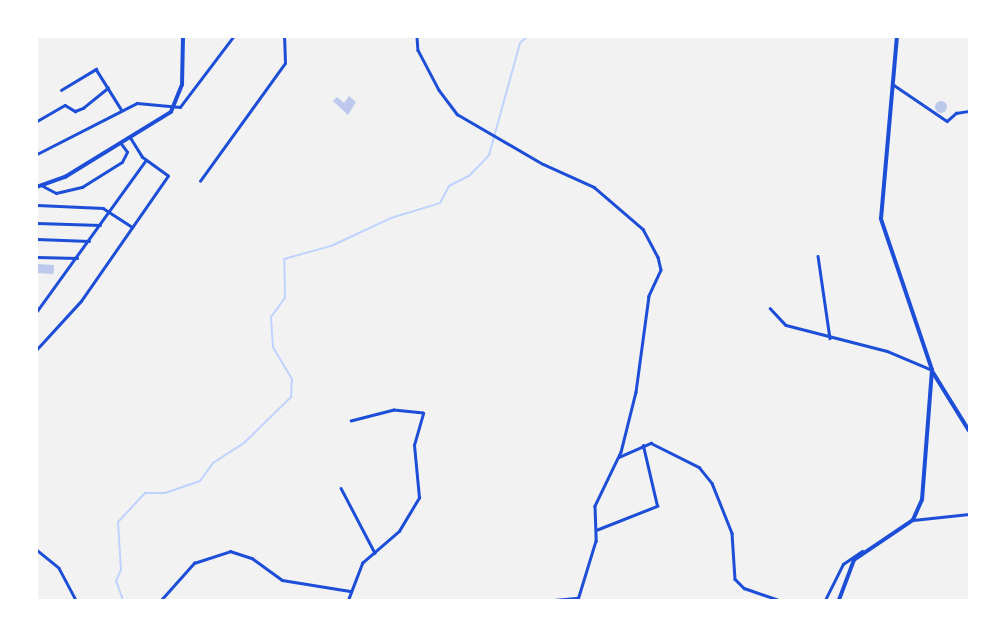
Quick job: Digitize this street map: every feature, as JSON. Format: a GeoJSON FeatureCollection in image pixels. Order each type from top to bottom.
{"type":"FeatureCollection","features":[{"type":"Feature","properties":{"kind":"street"},"geometry":{"type":"LineString","coordinates":[[173,110],[179,97],[183,37]]}},
{"type":"Feature","properties":{"kind":"street"},"geometry":{"type":"LineString","coordinates":[[37,187],[121,144],[187,101],[233,37]]}},
{"type":"Feature","properties":{"kind":"street"},"geometry":{"type":"LineString","coordinates":[[200,181],[285,63],[284,37]]}},
{"type":"Feature","properties":{"kind":"street"},"geometry":{"type":"LineString","coordinates":[[417,37],[420,54],[450,107],[497,138],[594,187],[643,229],[656,250],[661,272],[649,296],[637,386],[620,457],[597,499],[596,530],[578,599],[554,600]]}},
{"type":"Feature","properties":{"kind":"street"},"geometry":{"type":"LineString","coordinates":[[897,37],[882,185],[884,233],[932,370],[969,430]]}},
{"type":"Feature","properties":{"kind":"street"},"geometry":{"type":"LineString","coordinates":[[61,90],[96,69],[121,109]]}},
{"type":"Feature","properties":{"kind":"street"},"geometry":{"type":"LineString","coordinates":[[894,85],[947,121],[956,113],[969,111]]}},
{"type":"Feature","properties":{"kind":"street"},"geometry":{"type":"LineString","coordinates":[[37,121],[65,105],[80,109],[108,88]]}},
{"type":"Feature","properties":{"kind":"street"},"geometry":{"type":"LineString","coordinates":[[37,154],[121,109],[147,101],[173,110]]}},
{"type":"Feature","properties":{"kind":"street"},"geometry":{"type":"LineString","coordinates":[[177,103],[187,101]]}},
{"type":"Feature","properties":{"kind":"street"},"geometry":{"type":"LineString","coordinates":[[160,106],[164,118]]}},
{"type":"Feature","properties":{"kind":"street"},"geometry":{"type":"LineString","coordinates":[[37,349],[80,301],[168,176],[146,160],[130,138]]}},
{"type":"Feature","properties":{"kind":"street"},"geometry":{"type":"LineString","coordinates":[[43,186],[56,192],[82,187],[122,162],[127,152],[121,144]]}},
{"type":"Feature","properties":{"kind":"street"},"geometry":{"type":"LineString","coordinates":[[37,311],[146,160]]}},
{"type":"Feature","properties":{"kind":"street"},"geometry":{"type":"LineString","coordinates":[[37,205],[110,211],[132,227]]}},
{"type":"Feature","properties":{"kind":"street"},"geometry":{"type":"LineString","coordinates":[[37,223],[100,225]]}},
{"type":"Feature","properties":{"kind":"street"},"geometry":{"type":"LineString","coordinates":[[37,239],[89,242]]}},
{"type":"Feature","properties":{"kind":"street"},"geometry":{"type":"LineString","coordinates":[[818,256],[830,338]]}},
{"type":"Feature","properties":{"kind":"street"},"geometry":{"type":"LineString","coordinates":[[37,257],[77,258]]}},
{"type":"Feature","properties":{"kind":"street"},"geometry":{"type":"LineString","coordinates":[[770,308],[783,323],[830,338],[887,351],[932,370]]}},
{"type":"Feature","properties":{"kind":"street"},"geometry":{"type":"LineString","coordinates":[[913,520],[922,500],[932,370]]}},
{"type":"Feature","properties":{"kind":"street"},"geometry":{"type":"LineString","coordinates":[[348,600],[362,563],[405,524],[420,496],[414,445],[423,413],[394,410],[351,421]]}},
{"type":"Feature","properties":{"kind":"street"},"geometry":{"type":"LineString","coordinates":[[620,457],[654,444],[705,473],[733,535],[735,579],[742,587],[779,600]]}},
{"type":"Feature","properties":{"kind":"street"},"geometry":{"type":"LineString","coordinates":[[596,530],[657,506],[643,446]]}},
{"type":"Feature","properties":{"kind":"street"},"geometry":{"type":"LineString","coordinates":[[341,488],[375,553]]}},
{"type":"Feature","properties":{"kind":"street"},"geometry":{"type":"LineString","coordinates":[[825,600],[843,564],[913,520],[969,514]]}},
{"type":"Feature","properties":{"kind":"street"},"geometry":{"type":"LineString","coordinates":[[37,550],[59,568],[76,600]]}},
{"type":"Feature","properties":{"kind":"street"},"geometry":{"type":"LineString","coordinates":[[161,600],[194,563],[230,551],[249,556],[282,580],[351,591]]}},
{"type":"Feature","properties":{"kind":"street"},"geometry":{"type":"LineString","coordinates":[[839,600],[848,570],[862,551]]}},
{"type":"Feature","properties":{"kind":"building"},"geometry":{"type":"Polygon","coordinates":[[[349,96],[356,102],[348,115],[333,101],[337,97],[344,103],[349,96]]]}},
{"type":"Feature","properties":{"kind":"building"},"geometry":{"type":"Polygon","coordinates":[[[941,101],[947,107],[941,113],[935,107],[941,101]]]}},
{"type":"Feature","properties":{"kind":"building"},"geometry":{"type":"Polygon","coordinates":[[[37,264],[54,265],[54,274],[37,273],[37,264]]]}},
{"type":"Feature","properties":{"kind":"waterway"},"geometry":{"type":"LineString","coordinates":[[123,600],[116,581],[121,570],[118,522],[145,493],[165,493],[200,481],[213,463],[245,442],[291,397],[292,379],[273,347],[271,317],[285,298],[284,259],[331,246],[391,218],[440,203],[449,186],[469,176],[489,155],[520,43],[527,37]]}}]}
